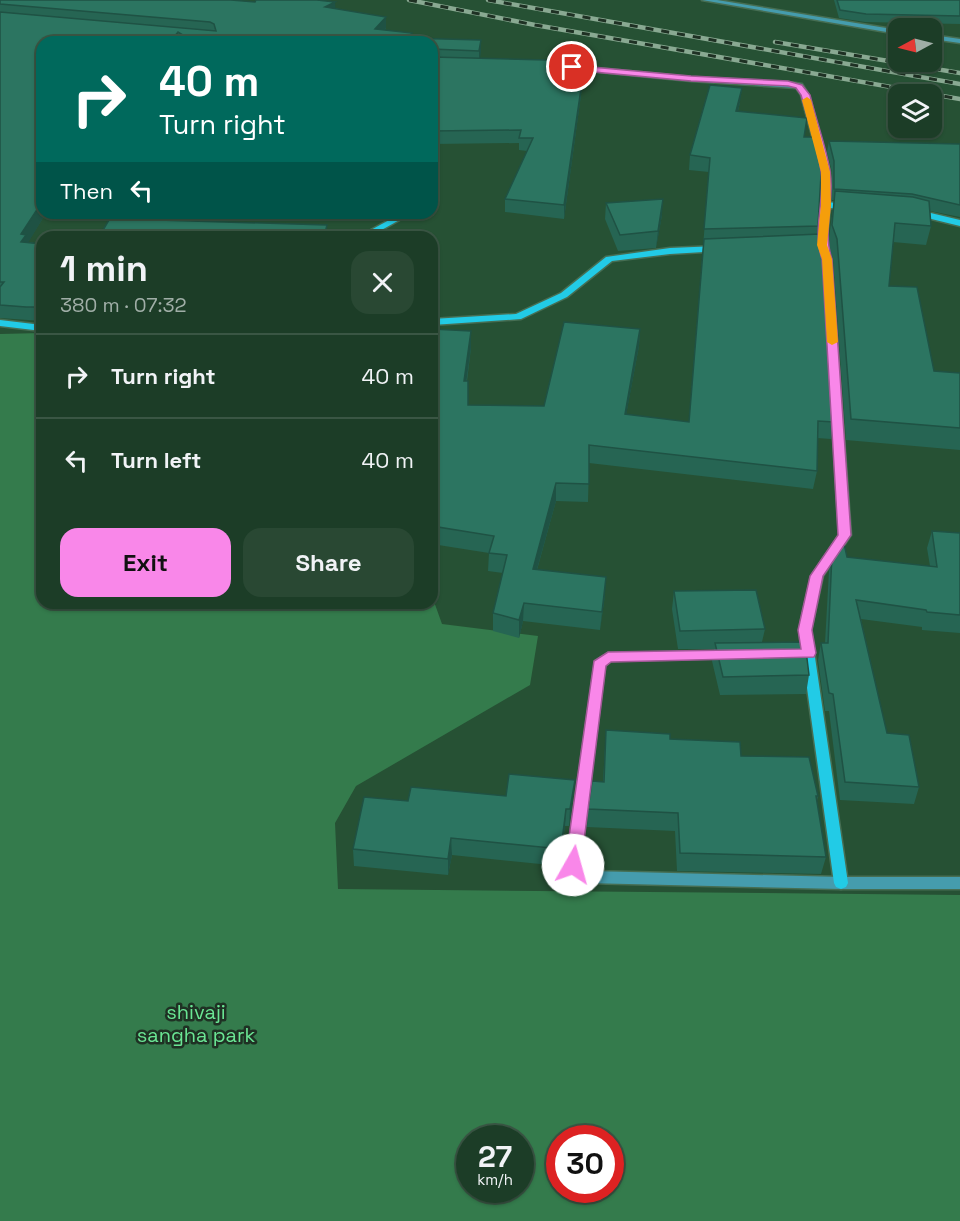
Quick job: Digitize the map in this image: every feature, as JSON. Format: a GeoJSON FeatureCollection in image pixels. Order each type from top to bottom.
{"type":"FeatureCollection","features":[{"type":"Feature","properties":{"kind":"street"},"geometry":{"type":"LineString","coordinates":[[705,0],[888,30]]}},
{"type":"Feature","properties":{"kind":"street"},"geometry":{"type":"LineString","coordinates":[[942,38],[960,41]]}},
{"type":"Feature","properties":{"kind":"street"},"geometry":{"type":"LineString","coordinates":[[560,66],[682,78],[788,84],[799,86],[805,95],[826,172],[826,205],[816,245],[827,259],[845,535],[817,576],[805,630],[803,653],[841,883]]}},
{"type":"Feature","properties":{"kind":"street"},"geometry":{"type":"LineString","coordinates":[[826,205],[862,208]]}},
{"type":"Feature","properties":{"kind":"street"},"geometry":{"type":"LineString","coordinates":[[909,211],[960,223]]}},
{"type":"Feature","properties":{"kind":"street"},"geometry":{"type":"LineString","coordinates":[[374,231],[396,219]]}},
{"type":"Feature","properties":{"kind":"street"},"geometry":{"type":"LineString","coordinates":[[438,322],[518,317],[564,295],[609,259],[669,251],[728,249]]}},
{"type":"Feature","properties":{"kind":"street"},"geometry":{"type":"LineString","coordinates":[[0,323],[36,327]]}},
{"type":"Feature","properties":{"kind":"street"},"geometry":{"type":"LineString","coordinates":[[750,654],[608,657],[599,664],[573,865],[586,877],[841,883],[960,883]]}},
{"type":"Feature","properties":{"kind":"green space","name":"shivaji sangha park"},"geometry":{"type":"Polygon","coordinates":[[[36,333],[36,609],[437,609],[442,624],[538,636],[530,685],[356,786],[335,823],[338,889],[960,895],[960,1221],[0,1221],[0,334],[36,333]]]}},
{"type":"Feature","properties":{"kind":"building"},"geometry":{"type":"Polygon","coordinates":[[[0,0],[231,0],[255,2],[256,0],[317,0],[335,2],[325,7],[386,17],[375,29],[412,33],[410,36],[184,36],[178,32],[175,36],[36,36],[36,211],[21,234],[26,235],[21,242],[36,243],[36,307],[26,307],[0,305],[0,287],[4,282],[0,282],[0,12],[216,31],[214,24],[210,22],[0,4],[0,0]]]}},
{"type":"Feature","properties":{"kind":"building"},"geometry":{"type":"Polygon","coordinates":[[[837,0],[960,0],[960,16],[866,14],[840,10],[837,0]]]}},
{"type":"Feature","properties":{"kind":"building"},"geometry":{"type":"Polygon","coordinates":[[[438,39],[481,40],[479,51],[438,49],[438,39]]]}},
{"type":"Feature","properties":{"kind":"building"},"geometry":{"type":"Polygon","coordinates":[[[438,57],[585,61],[564,205],[505,199],[533,138],[519,138],[521,130],[438,131],[438,57]]]}},
{"type":"Feature","properties":{"kind":"building"},"geometry":{"type":"Polygon","coordinates":[[[710,85],[742,88],[736,111],[807,118],[804,137],[816,137],[822,158],[818,226],[704,229],[710,158],[690,155],[710,85]]]}},
{"type":"Feature","properties":{"kind":"building"},"geometry":{"type":"Polygon","coordinates":[[[829,141],[960,144],[960,205],[912,194],[834,189],[834,161],[829,141]]]}},
{"type":"Feature","properties":{"kind":"building"},"geometry":{"type":"Polygon","coordinates":[[[835,191],[913,197],[929,201],[931,226],[895,223],[889,286],[917,287],[934,371],[960,373],[960,428],[851,419],[837,239],[832,225],[835,191]]]}},
{"type":"Feature","properties":{"kind":"building"},"geometry":{"type":"Polygon","coordinates":[[[663,199],[658,231],[620,235],[606,203],[663,199]]]}},
{"type":"Feature","properties":{"kind":"building"},"geometry":{"type":"Polygon","coordinates":[[[110,219],[327,225],[326,231],[102,231],[110,219]]]}},
{"type":"Feature","properties":{"kind":"building"},"geometry":{"type":"Polygon","coordinates":[[[820,234],[823,243],[834,422],[818,421],[817,471],[589,445],[589,484],[556,483],[533,569],[606,577],[602,612],[524,603],[519,620],[493,613],[507,555],[489,553],[494,536],[438,527],[438,329],[471,331],[464,381],[468,381],[468,405],[544,406],[564,322],[640,329],[625,414],[689,422],[704,239],[820,234]]]}},
{"type":"Feature","properties":{"kind":"building"},"geometry":{"type":"Polygon","coordinates":[[[932,531],[960,533],[960,615],[856,600],[887,733],[909,735],[919,787],[845,782],[833,694],[829,693],[821,643],[828,643],[832,554],[843,539],[847,557],[937,567],[932,531]]]}},
{"type":"Feature","properties":{"kind":"building"},"geometry":{"type":"Polygon","coordinates":[[[756,590],[765,629],[680,631],[674,591],[756,590]]]}},
{"type":"Feature","properties":{"kind":"building"},"geometry":{"type":"Polygon","coordinates":[[[805,642],[809,675],[723,677],[715,643],[805,642]]]}},
{"type":"Feature","properties":{"kind":"building"},"geometry":{"type":"Polygon","coordinates":[[[606,730],[670,734],[670,739],[740,742],[741,756],[809,757],[818,796],[816,796],[826,857],[680,853],[678,813],[588,809],[592,781],[604,782],[606,730]]]}},
{"type":"Feature","properties":{"kind":"building"},"geometry":{"type":"Polygon","coordinates":[[[509,774],[575,780],[570,809],[566,809],[561,849],[451,838],[448,859],[353,849],[364,797],[408,801],[411,787],[506,796],[509,774]]]}},
{"type":"Feature","properties":{"kind":"railway"},"geometry":{"type":"LineString","coordinates":[[409,0],[535,25],[960,99]]}},
{"type":"Feature","properties":{"kind":"railway"},"geometry":{"type":"LineString","coordinates":[[488,0],[960,84]]}},
{"type":"Feature","properties":{"kind":"railway"},"geometry":{"type":"LineString","coordinates":[[775,42],[960,73]]}},
{"type":"Feature","properties":{"kind":"slow traffic"},"geometry":{"type":"LineString","coordinates":[[807,100],[826,172],[826,205],[822,245],[827,259],[832,342]]}},
{"type":"Feature","properties":{"kind":"route"},"geometry":{"type":"LineString","coordinates":[[572,67],[664,77],[788,84],[799,86],[805,95],[826,172],[826,205],[822,245],[827,259],[845,535],[817,576],[805,630],[809,653],[608,657],[599,664],[573,865]]}}]}
